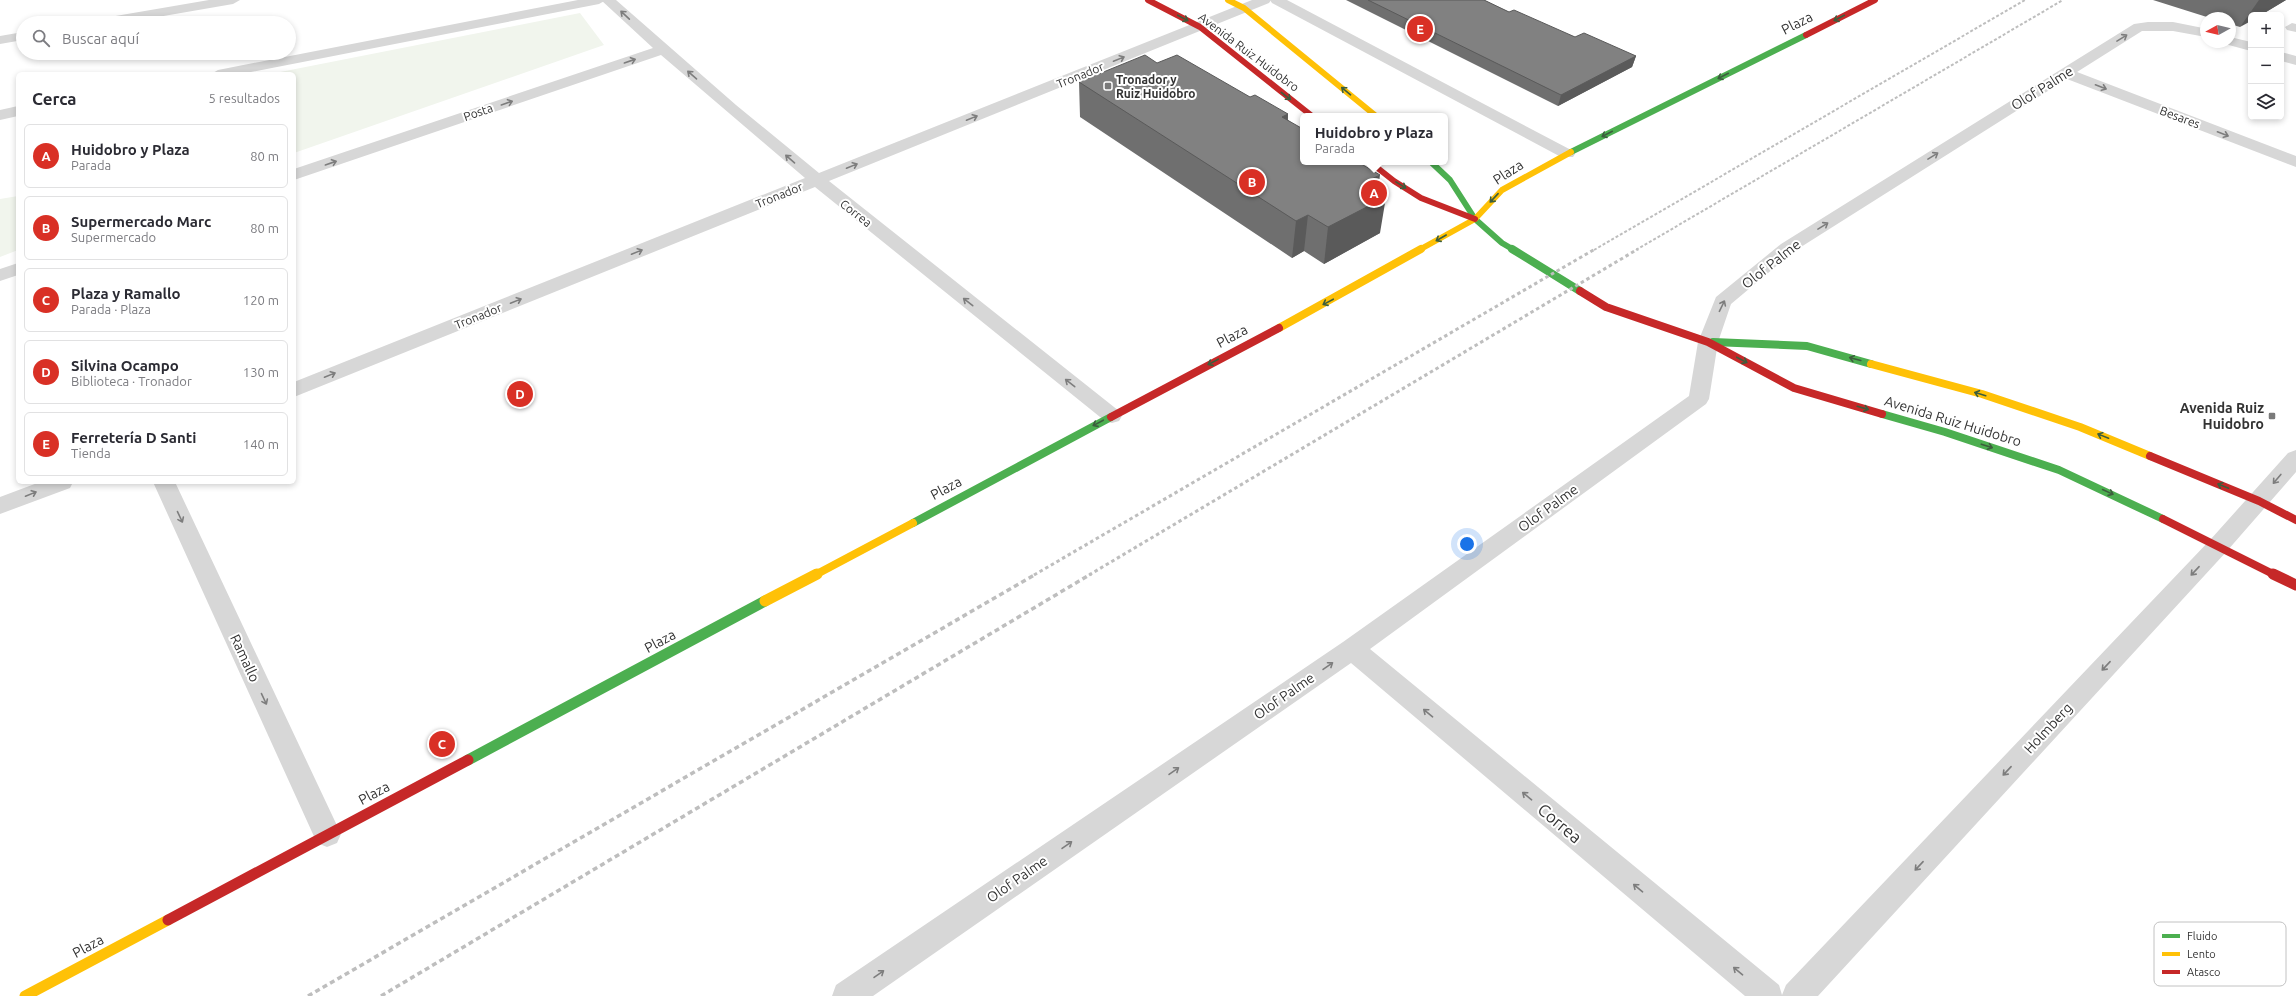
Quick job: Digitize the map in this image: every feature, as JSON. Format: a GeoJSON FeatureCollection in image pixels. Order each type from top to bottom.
{"type":"FeatureCollection","features":[{"type":"Feature","properties":{"kind":"main road","name":"Avenida Ruiz Huidobro"},"geometry":{"type":"LineString","coordinates":[[1148,0],[1200,27],[1308,113]]}},
{"type":"Feature","properties":{"kind":"main road"},"geometry":{"type":"LineString","coordinates":[[1228,0],[1244,8],[1372,113]]}},
{"type":"Feature","properties":{"kind":"main road","name":"Plaza"},"geometry":{"type":"LineString","coordinates":[[25,996],[1346,292],[1475,219],[1502,190],[1567,154],[1874,0]]}},
{"type":"Feature","properties":{"kind":"main road","name":"Avenida Ruiz Huidobro"},"geometry":{"type":"LineString","coordinates":[[1374,165],[1394,181],[1421,198],[1475,219]]}},
{"type":"Feature","properties":{"kind":"main road","name":"Avenida Ruiz Huidobro"},"geometry":{"type":"LineString","coordinates":[[1434,165],[1450,180],[1475,219],[1502,243],[1530,262],[1606,307],[1708,342],[1794,388],[1945,432],[2059,470],[2219,545],[2296,585]]}},
{"type":"Feature","properties":{"kind":"main road","name":"Avenida Ruiz Huidobro"},"geometry":{"type":"LineString","coordinates":[[1708,342],[1807,346],[1982,394],[2080,427],[2259,501],[2296,520]]}},
{"type":"Feature","properties":{"kind":"street"},"geometry":{"type":"LineString","coordinates":[[139,16],[233,0]]}},
{"type":"Feature","properties":{"kind":"street"},"geometry":{"type":"LineString","coordinates":[[296,59],[599,0]]}},
{"type":"Feature","properties":{"kind":"street","name":"Correa"},"geometry":{"type":"LineString","coordinates":[[608,0],[662,50],[816,181],[1112,416]]}},
{"type":"Feature","properties":{"kind":"street","name":"Tronador"},"geometry":{"type":"LineString","coordinates":[[296,389],[1264,0]]}},
{"type":"Feature","properties":{"kind":"street"},"geometry":{"type":"LineString","coordinates":[[1277,0],[1567,154]]}},
{"type":"Feature","properties":{"kind":"street","name":"Olof Palme"},"geometry":{"type":"LineString","coordinates":[[847,996],[1352,649],[1699,398],[1708,342],[1723,301],[1787,248],[2139,27],[2158,25],[2185,27],[2200,31]]}},
{"type":"Feature","properties":{"kind":"street"},"geometry":{"type":"LineString","coordinates":[[0,40],[16,37]]}},
{"type":"Feature","properties":{"kind":"street"},"geometry":{"type":"LineString","coordinates":[[2236,43],[2248,46]]}},
{"type":"Feature","properties":{"kind":"street","name":"Posta"},"geometry":{"type":"LineString","coordinates":[[296,174],[662,50]]}},
{"type":"Feature","properties":{"kind":"street"},"geometry":{"type":"LineString","coordinates":[[2284,57],[2296,61]]}},
{"type":"Feature","properties":{"kind":"street"},"geometry":{"type":"LineString","coordinates":[[228,72],[290,60]]}},
{"type":"Feature","properties":{"kind":"street","name":"Besares"},"geometry":{"type":"LineString","coordinates":[[2065,73],[2296,162]]}},
{"type":"Feature","properties":{"kind":"street"},"geometry":{"type":"LineString","coordinates":[[0,115],[16,112]]}},
{"type":"Feature","properties":{"kind":"street"},"geometry":{"type":"LineString","coordinates":[[0,275],[16,270]]}},
{"type":"Feature","properties":{"kind":"street","name":"Holmberg"},"geometry":{"type":"LineString","coordinates":[[1798,996],[2219,545],[2296,458]]}},
{"type":"Feature","properties":{"kind":"street"},"geometry":{"type":"LineString","coordinates":[[0,506],[57,484]]}},
{"type":"Feature","properties":{"kind":"street","name":"Ramallo"},"geometry":{"type":"LineString","coordinates":[[165,484],[327,834]]}},
{"type":"Feature","properties":{"kind":"street","name":"Correa"},"geometry":{"type":"LineString","coordinates":[[1352,649],[1768,996]]}},
{"type":"Feature","properties":{"kind":"shaded area"},"geometry":{"type":"Polygon","coordinates":[[[580,13],[604,45],[296,152],[296,72],[280,72],[580,13]]]}},
{"type":"Feature","properties":{"kind":"shaded area"},"geometry":{"type":"Polygon","coordinates":[[[16,196],[16,251],[0,257],[0,199],[16,196]]]}},
{"type":"Feature","properties":{"kind":"building"},"geometry":{"type":"Polygon","coordinates":[[[1368,0],[1484,0],[1509,12],[1514,10],[1575,37],[1584,33],[1636,56],[1561,95],[1368,0]]]}},
{"type":"Feature","properties":{"kind":"building"},"geometry":{"type":"Polygon","coordinates":[[[1145,55],[1157,63],[1177,55],[1250,97],[1255,95],[1288,114],[1282,117],[1300,127],[1300,165],[1363,165],[1380,175],[1363,183],[1386,197],[1328,227],[1308,215],[1296,221],[1079,82],[1145,55]]]}},
{"type":"Feature","properties":{"kind":"railway"},"geometry":{"type":"LineString","coordinates":[[1594,250],[2025,0]]}},
{"type":"Feature","properties":{"kind":"railway"},"geometry":{"type":"LineString","coordinates":[[1636,250],[2063,0]]}},
{"type":"Feature","properties":{"kind":"railway"},"geometry":{"type":"LineString","coordinates":[[1034,575],[1595,249]]}},
{"type":"Feature","properties":{"kind":"railway"},"geometry":{"type":"LineString","coordinates":[[1089,575],[1638,249]]}},
{"type":"Feature","properties":{"kind":"railway"},"geometry":{"type":"LineString","coordinates":[[308,996],[1036,574]]}},
{"type":"Feature","properties":{"kind":"railway"},"geometry":{"type":"LineString","coordinates":[[381,996],[1091,574]]}},
{"type":"Feature","properties":{"kind":"traffic: fast"},"geometry":{"type":"LineString","coordinates":[[1571,152],[1806,35]]}},
{"type":"Feature","properties":{"kind":"traffic: fast"},"geometry":{"type":"LineString","coordinates":[[1434,165],[1450,180],[1475,219],[1502,243],[1580,291]]}},
{"type":"Feature","properties":{"kind":"traffic: fast"},"geometry":{"type":"LineString","coordinates":[[1713,342],[1807,346],[1871,364]]}},
{"type":"Feature","properties":{"kind":"traffic: fast"},"geometry":{"type":"LineString","coordinates":[[1882,414],[1945,432],[2059,470],[2163,519]]}},
{"type":"Feature","properties":{"kind":"traffic: fast"},"geometry":{"type":"LineString","coordinates":[[913,523],[1111,417]]}},
{"type":"Feature","properties":{"kind":"traffic: fast"},"geometry":{"type":"LineString","coordinates":[[468,760],[765,601]]}},
{"type":"Feature","properties":{"kind":"traffic: slow"},"geometry":{"type":"LineString","coordinates":[[1228,0],[1244,8],[1372,113]]}},
{"type":"Feature","properties":{"kind":"traffic: slow"},"geometry":{"type":"LineString","coordinates":[[1279,328],[1475,219],[1502,190],[1571,152]]}},
{"type":"Feature","properties":{"kind":"traffic: slow"},"geometry":{"type":"LineString","coordinates":[[1871,364],[1982,394],[2080,427],[2150,456]]}},
{"type":"Feature","properties":{"kind":"traffic: slow"},"geometry":{"type":"LineString","coordinates":[[765,601],[913,523]]}},
{"type":"Feature","properties":{"kind":"traffic: slow"},"geometry":{"type":"LineString","coordinates":[[25,996],[168,920]]}},
{"type":"Feature","properties":{"kind":"traffic: jam"},"geometry":{"type":"LineString","coordinates":[[1148,0],[1200,27],[1308,113]]}},
{"type":"Feature","properties":{"kind":"traffic: jam"},"geometry":{"type":"LineString","coordinates":[[1806,35],[1875,0]]}},
{"type":"Feature","properties":{"kind":"traffic: jam"},"geometry":{"type":"LineString","coordinates":[[1374,165],[1394,181],[1421,198],[1475,219]]}},
{"type":"Feature","properties":{"kind":"traffic: jam"},"geometry":{"type":"LineString","coordinates":[[1580,291],[1606,307],[1708,342],[1794,388],[1882,414]]}},
{"type":"Feature","properties":{"kind":"traffic: jam"},"geometry":{"type":"LineString","coordinates":[[1111,417],[1279,328]]}},
{"type":"Feature","properties":{"kind":"traffic: jam"},"geometry":{"type":"LineString","coordinates":[[2150,456],[2259,501],[2296,520]]}},
{"type":"Feature","properties":{"kind":"traffic: jam"},"geometry":{"type":"LineString","coordinates":[[2163,519],[2296,585]]}},
{"type":"Feature","properties":{"kind":"traffic: jam"},"geometry":{"type":"LineString","coordinates":[[168,920],[468,760]]}},
{"type":"Feature","properties":{"kind":"place","name":"Ferretería D Santi"},"geometry":{"type":"Point","coordinates":[1420,29]}},
{"type":"Feature","properties":{"kind":"place","name":"Tronador y Ruiz Huidobro"},"geometry":{"type":"Point","coordinates":[1108,86]}},
{"type":"Feature","properties":{"kind":"place","name":"Supermercado Marc"},"geometry":{"type":"Point","coordinates":[1252,182]}},
{"type":"Feature","properties":{"kind":"place","name":"Huidobro y Plaza"},"geometry":{"type":"Point","coordinates":[1374,193]}},
{"type":"Feature","properties":{"kind":"place","name":"Silvina Ocampo"},"geometry":{"type":"Point","coordinates":[520,394]}},
{"type":"Feature","properties":{"kind":"place","name":"Avenida Ruiz Huidobro"},"geometry":{"type":"Point","coordinates":[2272,416]}},
{"type":"Feature","properties":{"kind":"place","name":"Plaza y Ramallo"},"geometry":{"type":"Point","coordinates":[442,744]}}]}
